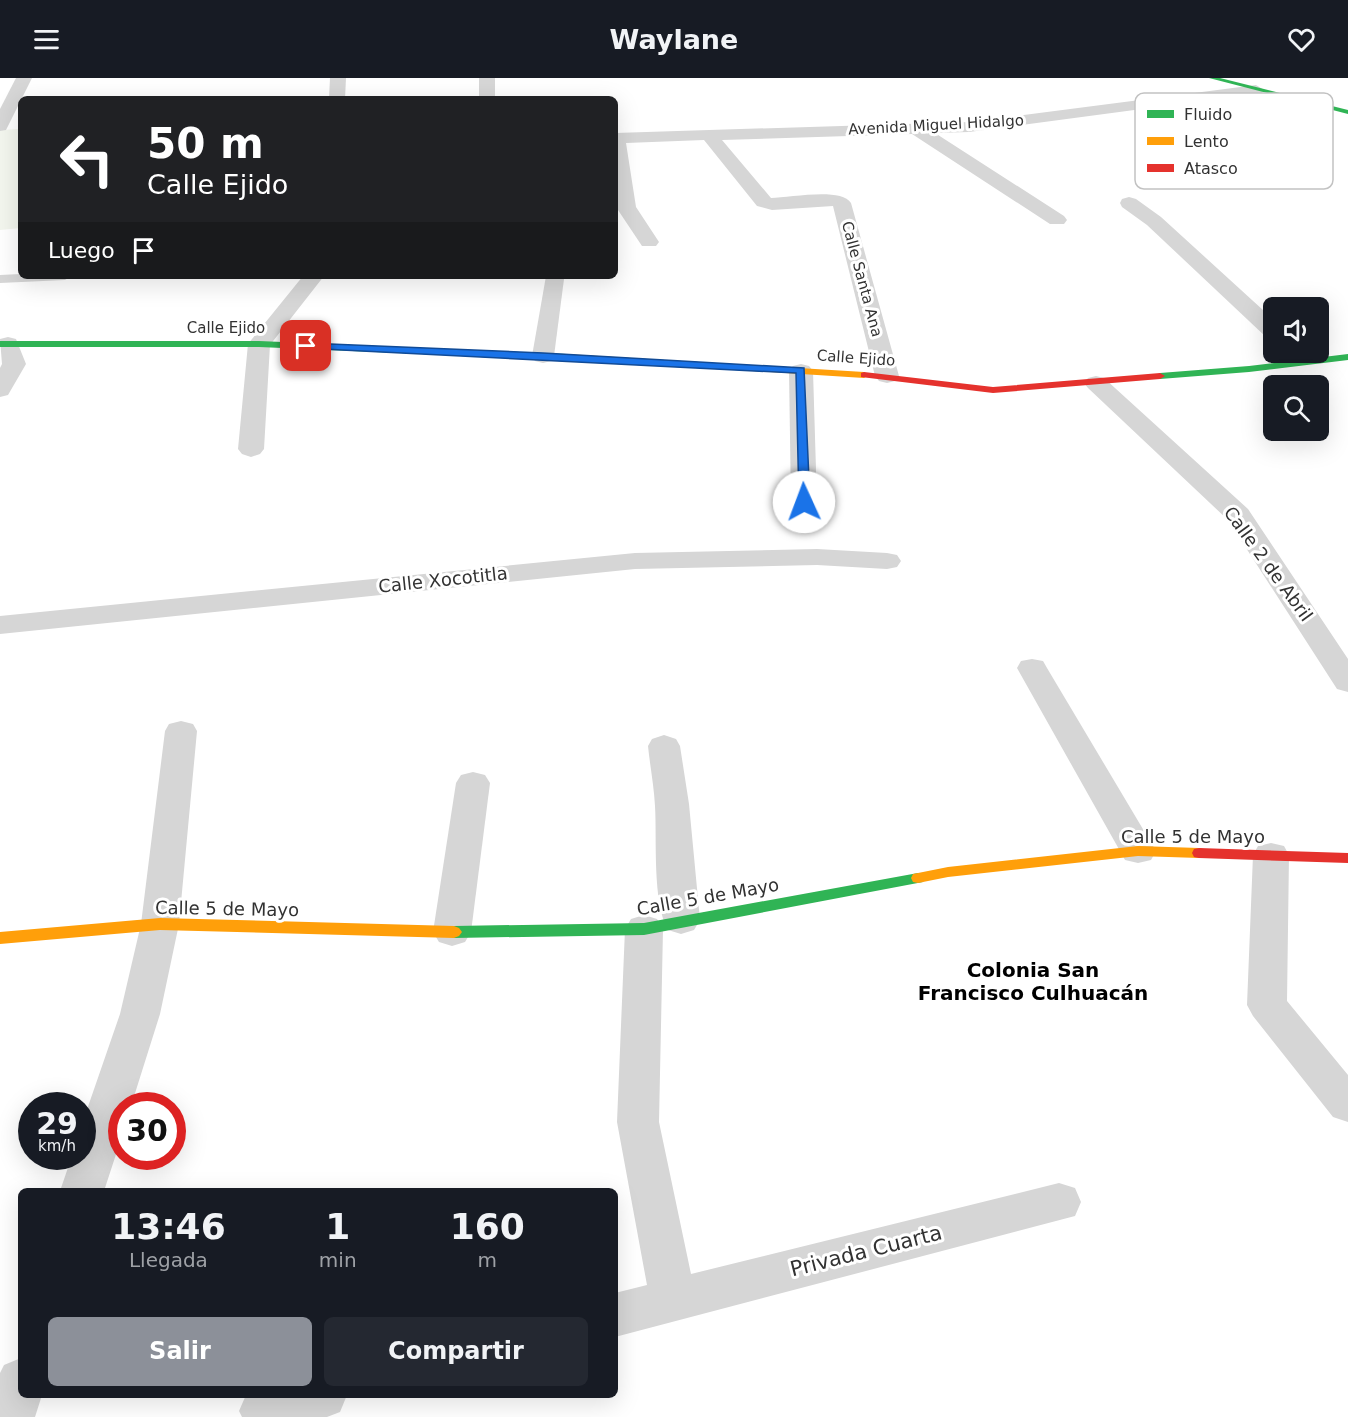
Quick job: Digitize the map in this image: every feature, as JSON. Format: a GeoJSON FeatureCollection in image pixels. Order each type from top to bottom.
{"type":"FeatureCollection","features":[{"type":"Feature","properties":{"kind":"street"},"geometry":{"type":"LineString","coordinates":[[18,126],[0,127],[24,78]]}},
{"type":"Feature","properties":{"kind":"street"},"geometry":{"type":"LineString","coordinates":[[337,96],[338,78]]}},
{"type":"Feature","properties":{"kind":"street"},"geometry":{"type":"LineString","coordinates":[[487,78],[487,96]]}},
{"type":"Feature","properties":{"kind":"street"},"geometry":{"type":"LineString","coordinates":[[1212,78],[1269,93]]}},
{"type":"Feature","properties":{"kind":"street","name":"Avenida Miguel Hidalgo"},"geometry":{"type":"LineString","coordinates":[[1234,93],[1256,90]]}},
{"type":"Feature","properties":{"kind":"street","name":"Avenida Miguel Hidalgo"},"geometry":{"type":"LineString","coordinates":[[618,138],[969,127],[1135,106]]}},
{"type":"Feature","properties":{"kind":"street"},"geometry":{"type":"LineString","coordinates":[[1333,108],[1348,112]]}},
{"type":"Feature","properties":{"kind":"street"},"geometry":{"type":"LineString","coordinates":[[915,128],[1057,220]]}},
{"type":"Feature","properties":{"kind":"street","name":"Calle Santa Ana"},"geometry":{"type":"LineString","coordinates":[[709,135],[764,202],[772,204],[832,200],[842,203],[887,376]]}},
{"type":"Feature","properties":{"kind":"street"},"geometry":{"type":"LineString","coordinates":[[618,152],[626,207],[649,242]]}},
{"type":"Feature","properties":{"kind":"street"},"geometry":{"type":"LineString","coordinates":[[1129,203],[1154,221],[1263,322]]}},
{"type":"Feature","properties":{"kind":"street"},"geometry":{"type":"LineString","coordinates":[[251,449],[259,344],[312,279]]}},
{"type":"Feature","properties":{"kind":"street"},"geometry":{"type":"LineString","coordinates":[[543,356],[554,279]]}},
{"type":"Feature","properties":{"kind":"street"},"geometry":{"type":"LineString","coordinates":[[0,390],[14,364],[4,344]]}},
{"type":"Feature","properties":{"kind":"street","name":"Calle Ejido"},"geometry":{"type":"LineString","coordinates":[[4,344],[259,344],[543,356],[887,376],[993,390],[1249,369],[1275,363]]}},
{"type":"Feature","properties":{"kind":"street","name":"Calle Ejido"},"geometry":{"type":"LineString","coordinates":[[1329,357],[1348,357]]}},
{"type":"Feature","properties":{"kind":"street"},"geometry":{"type":"LineString","coordinates":[[801,370],[804,502]]}},
{"type":"Feature","properties":{"kind":"street","name":"Calle 2 de Abril"},"geometry":{"type":"LineString","coordinates":[[1096,383],[1238,515],[1348,682]]}},
{"type":"Feature","properties":{"kind":"street","name":"Calle Xocotitla"},"geometry":{"type":"LineString","coordinates":[[0,625],[635,561],[818,557],[887,561]]}},
{"type":"Feature","properties":{"kind":"street"},"geometry":{"type":"LineString","coordinates":[[1032,668],[1137,851]]}},
{"type":"Feature","properties":{"kind":"street"},"geometry":{"type":"LineString","coordinates":[[83,1188],[140,1014],[160,924],[181,731]]}},
{"type":"Feature","properties":{"kind":"street"},"geometry":{"type":"LineString","coordinates":[[664,746],[672,804],[677,891],[662,924],[638,1122],[673,1300]]}},
{"type":"Feature","properties":{"kind":"street"},"geometry":{"type":"LineString","coordinates":[[452,932],[473,783]]}},
{"type":"Feature","properties":{"kind":"street","name":"Calle 5 de Mayo"},"geometry":{"type":"LineString","coordinates":[[0,938],[160,924],[452,932],[662,924],[948,872],[1137,851],[1348,858]]}},
{"type":"Feature","properties":{"kind":"street"},"geometry":{"type":"LineString","coordinates":[[1271,855],[1267,1005],[1348,1105]]}},
{"type":"Feature","properties":{"kind":"street","name":"Privada Cuarta"},"geometry":{"type":"LineString","coordinates":[[618,1314],[1059,1202]]}},
{"type":"Feature","properties":{"kind":"street"},"geometry":{"type":"LineString","coordinates":[[10,1417],[18,1392]]}},
{"type":"Feature","properties":{"kind":"street"},"geometry":{"type":"LineString","coordinates":[[264,1411],[311,1398]]}},
{"type":"Feature","properties":{"kind":"lane"},"geometry":{"type":"LineString","coordinates":[[0,279],[18,278]]}},
{"type":"Feature","properties":{"kind":"shaded area"},"geometry":{"type":"Polygon","coordinates":[[[18,129],[18,228],[0,230],[0,130],[18,129]]]}},
{"type":"Feature","properties":{"kind":"traffic: fast"},"geometry":{"type":"LineString","coordinates":[[1212,78],[1272,93]]}},
{"type":"Feature","properties":{"kind":"traffic: fast"},"geometry":{"type":"LineString","coordinates":[[1333,108],[1348,112]]}},
{"type":"Feature","properties":{"kind":"traffic: fast"},"geometry":{"type":"LineString","coordinates":[[0,344],[259,344],[566,357]]}},
{"type":"Feature","properties":{"kind":"traffic: fast"},"geometry":{"type":"LineString","coordinates":[[1160,376],[1249,369],[1348,357]]}},
{"type":"Feature","properties":{"kind":"traffic: fast"},"geometry":{"type":"LineString","coordinates":[[454,932],[644,929],[918,878]]}},
{"type":"Feature","properties":{"kind":"traffic: slow"},"geometry":{"type":"LineString","coordinates":[[566,357],[864,375]]}},
{"type":"Feature","properties":{"kind":"traffic: slow"},"geometry":{"type":"LineString","coordinates":[[918,878],[948,872],[1138,851],[1199,853]]}},
{"type":"Feature","properties":{"kind":"traffic: slow"},"geometry":{"type":"LineString","coordinates":[[0,938],[160,924],[454,932]]}},
{"type":"Feature","properties":{"kind":"traffic: jam"},"geometry":{"type":"LineString","coordinates":[[864,375],[993,390],[1160,376]]}},
{"type":"Feature","properties":{"kind":"traffic: jam"},"geometry":{"type":"LineString","coordinates":[[1199,853],[1348,858]]}},
{"type":"Feature","properties":{"kind":"district","name":"Colonia San Francisco Culhuacán"},"geometry":{"type":"Point","coordinates":[1033,982]}},
{"type":"Feature","properties":{"kind":"route"},"geometry":{"type":"LineString","coordinates":[[306,346],[801,370],[804,502]]}}]}
